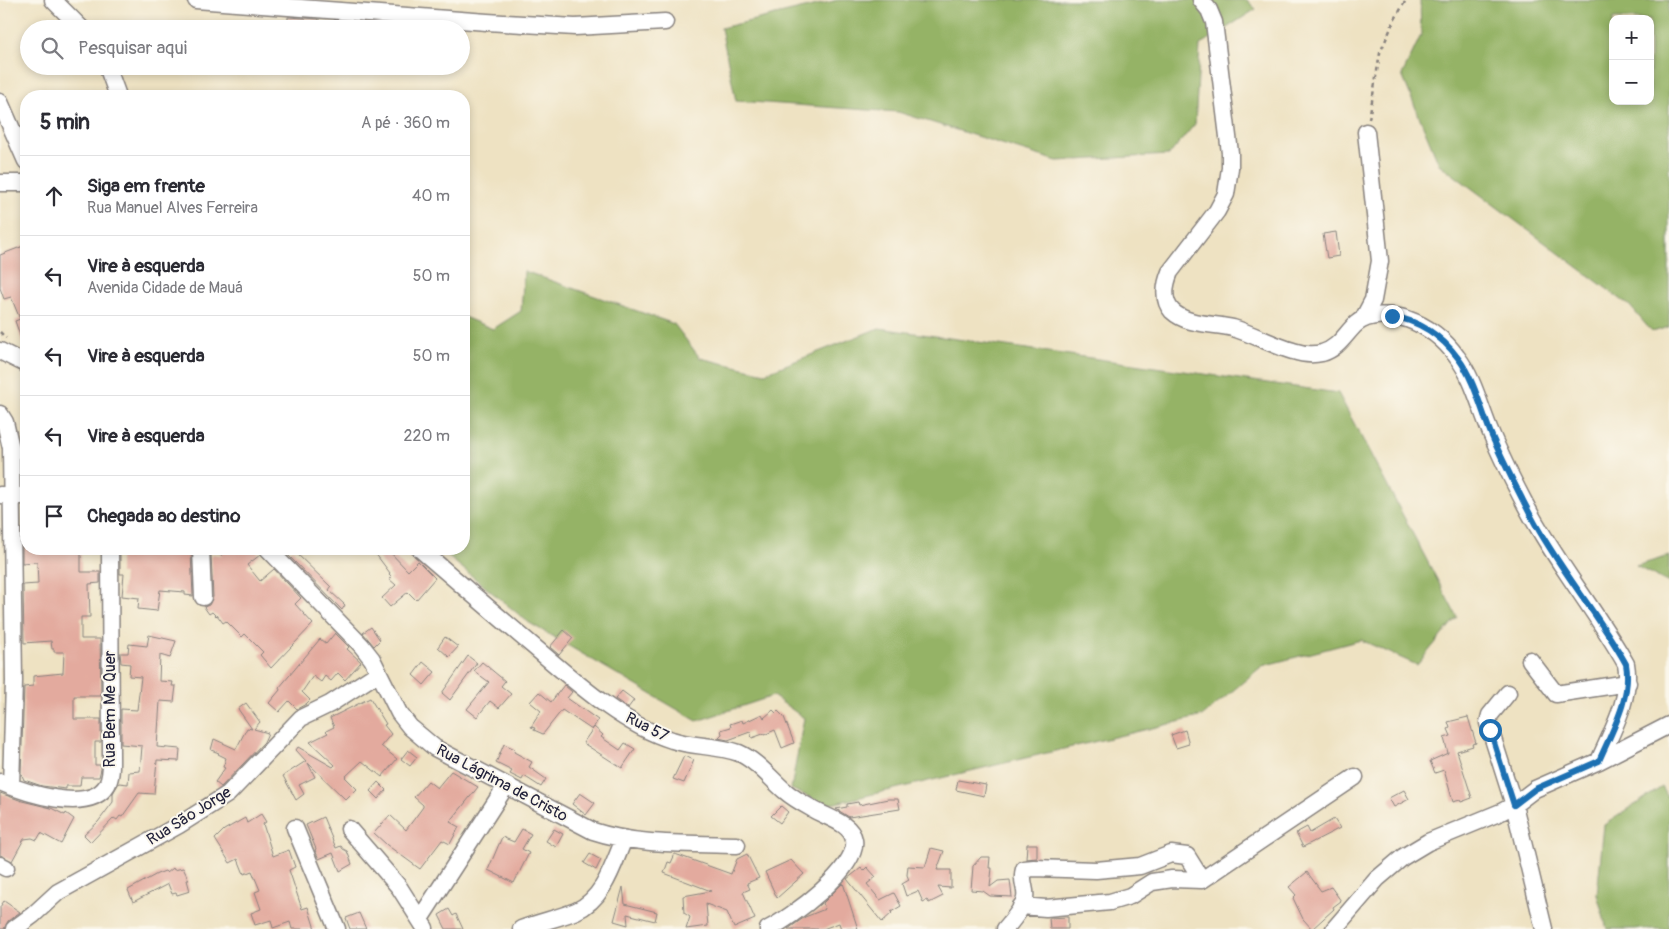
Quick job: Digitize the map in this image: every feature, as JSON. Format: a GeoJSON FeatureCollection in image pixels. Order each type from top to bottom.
{"type":"FeatureCollection","features":[{"type":"Feature","properties":{"kind":"street"},"geometry":{"type":"LineString","coordinates":[[53,0],[73,20]]}},
{"type":"Feature","properties":{"kind":"street"},"geometry":{"type":"LineString","coordinates":[[196,0],[461,20]]}},
{"type":"Feature","properties":{"kind":"street"},"geometry":{"type":"LineString","coordinates":[[1201,0],[1209,10],[1214,22],[1230,168],[1226,194],[1217,211],[1170,272],[1165,292],[1168,304],[1172,310],[1186,320],[1232,328],[1293,352],[1308,354],[1323,352],[1334,347],[1344,339],[1356,324],[1363,319],[1373,300],[1380,261],[1366,132]]}},
{"type":"Feature","properties":{"kind":"street"},"geometry":{"type":"LineString","coordinates":[[470,21],[575,27],[665,22]]}},
{"type":"Feature","properties":{"kind":"street"},"geometry":{"type":"LineString","coordinates":[[110,75],[116,90]]}},
{"type":"Feature","properties":{"kind":"street"},"geometry":{"type":"LineString","coordinates":[[0,102],[20,147]]}},
{"type":"Feature","properties":{"kind":"street"},"geometry":{"type":"LineString","coordinates":[[0,183],[20,183]]}},
{"type":"Feature","properties":{"kind":"street"},"geometry":{"type":"LineString","coordinates":[[1363,319],[1392,316],[1406,318],[1419,324],[1444,341],[1457,357],[1466,369],[1501,457],[1534,521],[1626,664],[1628,683],[1625,698],[1599,761]]}},
{"type":"Feature","properties":{"kind":"street"},"geometry":{"type":"LineString","coordinates":[[0,350],[20,361]]}},
{"type":"Feature","properties":{"kind":"street"},"geometry":{"type":"LineString","coordinates":[[0,414],[5,422],[11,448],[13,496],[5,784]]}},
{"type":"Feature","properties":{"kind":"street","name":"Rua Bem Me Quer"},"geometry":{"type":"LineString","coordinates":[[5,784],[42,797],[66,800],[90,796],[106,786],[110,775],[111,754],[110,555]]}},
{"type":"Feature","properties":{"kind":"street"},"geometry":{"type":"LineString","coordinates":[[201,555],[203,597]]}},
{"type":"Feature","properties":{"kind":"street","name":"Rua Lágrima de Cristo"},"geometry":{"type":"LineString","coordinates":[[274,555],[362,645],[372,659],[399,712],[410,727],[435,748],[593,831],[624,839],[737,845]]}},
{"type":"Feature","properties":{"kind":"street","name":"Rua 57"},"geometry":{"type":"LineString","coordinates":[[427,555],[582,687],[612,708],[645,729],[673,740],[739,753],[752,761],[787,793],[821,815],[840,822],[850,830],[854,840],[854,850],[849,862],[834,879],[802,907],[768,929]]}},
{"type":"Feature","properties":{"kind":"street"},"geometry":{"type":"LineString","coordinates":[[1530,660],[1556,694],[1628,683]]}},
{"type":"Feature","properties":{"kind":"street","name":"Rua São Jorge"},"geometry":{"type":"LineString","coordinates":[[14,929],[33,915],[58,892],[179,825],[228,794],[301,718],[330,704],[378,673]]}},
{"type":"Feature","properties":{"kind":"street"},"geometry":{"type":"LineString","coordinates":[[1508,693],[1490,715],[1488,722],[1514,805],[1544,929]]}},
{"type":"Feature","properties":{"kind":"street"},"geometry":{"type":"LineString","coordinates":[[1334,929],[1377,879],[1403,856],[1428,842],[1514,805],[1535,789],[1599,761],[1669,725]]}},
{"type":"Feature","properties":{"kind":"street"},"geometry":{"type":"LineString","coordinates":[[1021,906],[1046,908],[1110,902],[1130,896],[1152,882],[1172,879],[1202,880],[1355,777]]}},
{"type":"Feature","properties":{"kind":"street"},"geometry":{"type":"LineString","coordinates":[[349,829],[399,887],[423,924],[506,786]]}},
{"type":"Feature","properties":{"kind":"street"},"geometry":{"type":"LineString","coordinates":[[295,828],[337,929]]}},
{"type":"Feature","properties":{"kind":"street"},"geometry":{"type":"LineString","coordinates":[[521,929],[578,910],[591,902],[600,891],[624,839]]}},
{"type":"Feature","properties":{"kind":"street"},"geometry":{"type":"LineString","coordinates":[[1005,929],[1014,920],[1025,898],[1022,877],[1024,870],[1034,868],[1096,870],[1140,866],[1170,854],[1187,856],[1202,880]]}},
{"type":"Feature","properties":{"kind":"path"},"geometry":{"type":"LineString","coordinates":[[1366,132],[1380,53],[1394,21],[1406,0]]}},
{"type":"Feature","properties":{"kind":"green space"},"geometry":{"type":"Polygon","coordinates":[[[838,0],[1247,0],[1256,9],[1200,45],[1195,124],[1169,155],[1057,161],[898,112],[736,101],[721,28],[838,0]]]}},
{"type":"Feature","properties":{"kind":"green space"},"geometry":{"type":"Polygon","coordinates":[[[1420,0],[1669,0],[1669,327],[1652,332],[1630,306],[1439,164],[1402,75],[1421,35],[1420,0]]]}},
{"type":"Feature","properties":{"kind":"green space"},"geometry":{"type":"Polygon","coordinates":[[[524,271],[674,324],[700,358],[765,373],[879,328],[1338,393],[1457,617],[1417,665],[1361,640],[1262,666],[1203,716],[827,805],[791,789],[804,718],[773,696],[697,721],[528,622],[446,555],[470,555],[470,319],[493,329],[521,311],[524,271]]]}},
{"type":"Feature","properties":{"kind":"green space"},"geometry":{"type":"Polygon","coordinates":[[[1669,556],[1669,583],[1636,566],[1669,556]]]}},
{"type":"Feature","properties":{"kind":"green space"},"geometry":{"type":"Polygon","coordinates":[[[1662,787],[1669,799],[1669,929],[1607,929],[1597,894],[1604,825],[1662,787]]]}},
{"type":"Feature","properties":{"kind":"building"},"geometry":{"type":"Polygon","coordinates":[[[288,17],[319,19],[319,20],[288,20],[288,17]]]}},
{"type":"Feature","properties":{"kind":"building"},"geometry":{"type":"Polygon","coordinates":[[[1336,232],[1339,256],[1327,258],[1323,234],[1336,232]]]}},
{"type":"Feature","properties":{"kind":"building"},"geometry":{"type":"Polygon","coordinates":[[[20,247],[20,319],[11,297],[4,299],[0,288],[0,255],[20,247]]]}},
{"type":"Feature","properties":{"kind":"building"},"geometry":{"type":"Polygon","coordinates":[[[20,319],[20,335],[15,321],[20,319]]]}},
{"type":"Feature","properties":{"kind":"building"},"geometry":{"type":"Polygon","coordinates":[[[22,555],[81,555],[81,572],[100,572],[100,583],[89,584],[90,617],[81,617],[81,639],[100,639],[101,696],[74,696],[74,719],[101,719],[101,742],[95,742],[95,765],[101,765],[101,769],[99,777],[81,777],[80,786],[66,786],[66,789],[42,786],[24,780],[21,773],[24,687],[33,686],[33,676],[63,673],[64,652],[54,652],[51,641],[24,643],[23,585],[38,584],[37,562],[22,563],[22,555]]]}},
{"type":"Feature","properties":{"kind":"building"},"geometry":{"type":"Polygon","coordinates":[[[120,555],[191,555],[193,596],[185,595],[185,592],[160,590],[157,611],[138,609],[139,598],[122,596],[124,574],[120,574],[120,555]]]}},
{"type":"Feature","properties":{"kind":"building"},"geometry":{"type":"Polygon","coordinates":[[[211,555],[260,555],[247,565],[260,581],[274,569],[301,598],[295,604],[313,624],[271,668],[260,655],[263,652],[245,634],[242,637],[226,621],[223,623],[212,612],[209,614],[204,607],[209,605],[213,597],[211,555]]]}},
{"type":"Feature","properties":{"kind":"building"},"geometry":{"type":"Polygon","coordinates":[[[288,555],[298,555],[331,587],[329,590],[345,605],[342,610],[288,555]]]}},
{"type":"Feature","properties":{"kind":"building"},"geometry":{"type":"Polygon","coordinates":[[[376,555],[393,555],[408,571],[418,561],[435,578],[416,600],[408,592],[390,607],[382,598],[396,585],[389,579],[392,577],[376,555]]]}},
{"type":"Feature","properties":{"kind":"building"},"geometry":{"type":"Polygon","coordinates":[[[371,627],[380,640],[374,646],[363,633],[371,627]]]}},
{"type":"Feature","properties":{"kind":"building"},"geometry":{"type":"Polygon","coordinates":[[[564,630],[573,638],[559,655],[550,647],[564,630]]]}},
{"type":"Feature","properties":{"kind":"building"},"geometry":{"type":"Polygon","coordinates":[[[335,633],[349,647],[347,649],[361,662],[345,680],[338,673],[331,681],[325,676],[321,682],[313,676],[302,692],[310,700],[297,709],[289,701],[279,712],[269,703],[280,690],[279,688],[320,639],[326,644],[335,633]]]}},
{"type":"Feature","properties":{"kind":"building"},"geometry":{"type":"Polygon","coordinates":[[[149,635],[176,641],[170,658],[160,655],[159,681],[173,682],[172,686],[176,686],[174,702],[160,701],[157,747],[180,749],[179,761],[157,760],[154,794],[139,793],[122,817],[120,816],[117,820],[114,818],[91,842],[84,835],[98,822],[113,802],[113,793],[119,783],[128,784],[129,772],[140,771],[142,746],[121,744],[121,709],[137,710],[141,677],[129,676],[130,664],[121,663],[120,653],[128,653],[129,644],[147,646],[149,635]]]}},
{"type":"Feature","properties":{"kind":"building"},"geometry":{"type":"Polygon","coordinates":[[[445,637],[458,647],[449,657],[438,647],[445,637]]]}},
{"type":"Feature","properties":{"kind":"building"},"geometry":{"type":"Polygon","coordinates":[[[468,656],[477,663],[450,700],[442,693],[468,656]]]}},
{"type":"Feature","properties":{"kind":"building"},"geometry":{"type":"Polygon","coordinates":[[[423,662],[435,672],[424,685],[413,675],[423,662]]]}},
{"type":"Feature","properties":{"kind":"building"},"geometry":{"type":"Polygon","coordinates":[[[482,662],[505,681],[501,686],[511,694],[499,708],[490,701],[477,717],[467,709],[489,682],[474,671],[482,662]]]}},
{"type":"Feature","properties":{"kind":"building"},"geometry":{"type":"Polygon","coordinates":[[[564,685],[572,692],[567,698],[598,720],[592,730],[562,710],[543,734],[534,730],[535,728],[531,727],[541,711],[530,702],[539,692],[551,702],[564,685]]]}},
{"type":"Feature","properties":{"kind":"building"},"geometry":{"type":"Polygon","coordinates":[[[622,691],[634,700],[628,708],[615,699],[622,691]]]}},
{"type":"Feature","properties":{"kind":"building"},"geometry":{"type":"Polygon","coordinates":[[[370,698],[386,724],[384,725],[391,734],[381,746],[397,759],[382,777],[362,761],[345,777],[357,789],[346,800],[308,763],[315,777],[299,785],[304,794],[296,800],[283,776],[306,761],[296,750],[298,747],[333,767],[335,765],[310,742],[328,733],[326,731],[334,727],[330,718],[370,698]]]}},
{"type":"Feature","properties":{"kind":"building"},"geometry":{"type":"Polygon","coordinates":[[[246,703],[260,722],[254,729],[268,733],[264,742],[221,787],[215,782],[225,768],[223,767],[226,758],[211,750],[214,739],[236,749],[247,728],[252,729],[238,709],[246,703]]]}},
{"type":"Feature","properties":{"kind":"building"},"geometry":{"type":"Polygon","coordinates":[[[773,710],[776,713],[778,711],[784,717],[794,743],[782,748],[775,730],[752,738],[750,732],[728,740],[718,738],[722,734],[721,730],[731,727],[730,724],[742,720],[743,723],[762,714],[764,718],[773,710]]]}},
{"type":"Feature","properties":{"kind":"building"},"geometry":{"type":"Polygon","coordinates":[[[1468,717],[1476,743],[1472,744],[1473,746],[1457,751],[1472,798],[1461,802],[1460,800],[1453,802],[1444,770],[1435,773],[1430,761],[1448,753],[1444,738],[1451,736],[1448,722],[1468,717]]]}},
{"type":"Feature","properties":{"kind":"building"},"geometry":{"type":"Polygon","coordinates":[[[594,727],[603,735],[601,737],[620,750],[625,743],[635,749],[622,768],[583,743],[594,727]]]}},
{"type":"Feature","properties":{"kind":"building"},"geometry":{"type":"Polygon","coordinates":[[[1185,730],[1189,744],[1176,748],[1171,735],[1185,730]]]}},
{"type":"Feature","properties":{"kind":"building"},"geometry":{"type":"Polygon","coordinates":[[[504,744],[515,749],[514,752],[532,762],[529,767],[546,779],[541,787],[524,776],[522,780],[510,774],[512,771],[496,763],[504,744]]]}},
{"type":"Feature","properties":{"kind":"building"},"geometry":{"type":"Polygon","coordinates":[[[408,750],[417,757],[410,766],[401,759],[408,750]]]}},
{"type":"Feature","properties":{"kind":"building"},"geometry":{"type":"Polygon","coordinates":[[[684,756],[694,760],[684,783],[673,779],[684,756]]]}},
{"type":"Feature","properties":{"kind":"building"},"geometry":{"type":"Polygon","coordinates":[[[451,771],[478,787],[450,822],[459,827],[450,844],[442,840],[420,869],[374,833],[390,815],[406,830],[423,807],[414,797],[428,781],[437,788],[451,771]]]}},
{"type":"Feature","properties":{"kind":"building"},"geometry":{"type":"Polygon","coordinates":[[[958,780],[986,785],[984,796],[956,790],[958,780]]]}},
{"type":"Feature","properties":{"kind":"building"},"geometry":{"type":"Polygon","coordinates":[[[378,782],[386,790],[378,799],[370,791],[378,782]]]}},
{"type":"Feature","properties":{"kind":"building"},"geometry":{"type":"Polygon","coordinates":[[[1404,790],[1409,799],[1394,807],[1389,798],[1404,790]]]}},
{"type":"Feature","properties":{"kind":"building"},"geometry":{"type":"Polygon","coordinates":[[[0,793],[51,808],[65,815],[66,813],[74,819],[61,844],[41,833],[37,840],[32,838],[24,839],[12,861],[0,855],[0,793]]]}},
{"type":"Feature","properties":{"kind":"building"},"geometry":{"type":"Polygon","coordinates":[[[580,793],[595,803],[586,815],[572,804],[580,793]]]}},
{"type":"Feature","properties":{"kind":"building"},"geometry":{"type":"Polygon","coordinates":[[[888,799],[898,799],[900,809],[849,817],[836,809],[847,807],[847,804],[858,802],[859,805],[888,799]]]}},
{"type":"Feature","properties":{"kind":"building"},"geometry":{"type":"Polygon","coordinates":[[[781,806],[788,812],[780,823],[771,816],[781,806]]]}},
{"type":"Feature","properties":{"kind":"building"},"geometry":{"type":"Polygon","coordinates":[[[261,814],[266,822],[263,824],[273,856],[289,850],[295,867],[289,870],[302,909],[308,907],[315,929],[292,929],[290,922],[273,928],[271,920],[255,925],[251,913],[261,909],[255,892],[260,890],[252,871],[244,874],[238,859],[230,863],[215,839],[224,830],[245,818],[247,823],[261,814]]]}},
{"type":"Feature","properties":{"kind":"building"},"geometry":{"type":"Polygon","coordinates":[[[323,817],[336,848],[341,846],[347,851],[352,864],[340,871],[333,853],[319,859],[306,825],[323,817]]]}},
{"type":"Feature","properties":{"kind":"building"},"geometry":{"type":"Polygon","coordinates":[[[1334,819],[1340,828],[1303,847],[1296,833],[1307,827],[1310,833],[1334,819]]]}},
{"type":"Feature","properties":{"kind":"building"},"geometry":{"type":"Polygon","coordinates":[[[522,829],[531,834],[522,849],[529,853],[514,883],[488,870],[502,837],[514,842],[522,829]]]}},
{"type":"Feature","properties":{"kind":"building"},"geometry":{"type":"Polygon","coordinates":[[[554,829],[563,834],[556,847],[546,841],[554,829]]]}},
{"type":"Feature","properties":{"kind":"building"},"geometry":{"type":"Polygon","coordinates":[[[1027,844],[1037,844],[1037,858],[1026,859],[1027,844]]]}},
{"type":"Feature","properties":{"kind":"building"},"geometry":{"type":"Polygon","coordinates":[[[931,848],[944,851],[937,870],[951,870],[951,888],[938,887],[943,896],[929,903],[927,900],[923,902],[918,891],[906,896],[902,884],[909,880],[907,875],[908,866],[925,867],[931,848]]]}},
{"type":"Feature","properties":{"kind":"building"},"geometry":{"type":"Polygon","coordinates":[[[590,854],[601,860],[596,870],[584,863],[590,854]]]}},
{"type":"Feature","properties":{"kind":"building"},"geometry":{"type":"Polygon","coordinates":[[[675,854],[731,874],[737,859],[747,854],[759,878],[747,883],[750,889],[743,892],[755,919],[734,928],[727,912],[706,904],[708,926],[686,929],[690,917],[684,913],[683,896],[711,891],[664,873],[668,862],[671,863],[675,854]]]}},
{"type":"Feature","properties":{"kind":"building"},"geometry":{"type":"Polygon","coordinates":[[[981,857],[990,857],[989,868],[992,868],[990,887],[998,881],[1010,880],[1012,897],[990,896],[983,891],[971,890],[973,866],[981,857]]]}},
{"type":"Feature","properties":{"kind":"building"},"geometry":{"type":"Polygon","coordinates":[[[791,860],[804,874],[777,898],[765,872],[791,860]]]}},
{"type":"Feature","properties":{"kind":"building"},"geometry":{"type":"Polygon","coordinates":[[[867,867],[876,877],[867,884],[880,900],[894,893],[901,906],[891,912],[882,922],[847,879],[861,868],[863,871],[867,867]]]}},
{"type":"Feature","properties":{"kind":"building"},"geometry":{"type":"Polygon","coordinates":[[[173,868],[174,870],[183,868],[189,880],[187,880],[190,891],[177,895],[176,893],[172,894],[168,884],[133,902],[128,890],[157,874],[165,871],[167,873],[173,868]]]}},
{"type":"Feature","properties":{"kind":"building"},"geometry":{"type":"Polygon","coordinates":[[[1307,872],[1321,891],[1331,887],[1341,901],[1312,929],[1303,919],[1293,898],[1296,895],[1289,887],[1307,872]]]}},
{"type":"Feature","properties":{"kind":"building"},"geometry":{"type":"Polygon","coordinates":[[[843,883],[858,929],[841,929],[839,923],[823,929],[788,929],[805,917],[825,909],[823,903],[843,883]]]}},
{"type":"Feature","properties":{"kind":"building"},"geometry":{"type":"Polygon","coordinates":[[[623,887],[625,904],[657,912],[655,921],[627,914],[628,925],[614,921],[623,887]]]}},
{"type":"Feature","properties":{"kind":"building"},"geometry":{"type":"Polygon","coordinates":[[[4,901],[20,912],[8,921],[4,929],[0,929],[0,907],[4,901]]]}},
{"type":"Feature","properties":{"kind":"building"},"geometry":{"type":"Polygon","coordinates":[[[449,909],[453,916],[456,914],[463,929],[446,929],[439,915],[449,909]]]}},
{"type":"Feature","properties":{"kind":"building"},"geometry":{"type":"Polygon","coordinates":[[[359,913],[366,929],[350,929],[346,918],[359,913]]]}},
{"type":"Feature","properties":{"kind":"building"},"geometry":{"type":"Polygon","coordinates":[[[1068,917],[1068,929],[1050,929],[1049,918],[1068,917]]]}},
{"type":"Feature","properties":{"kind":"route"},"geometry":{"type":"LineString","coordinates":[[1392,316],[1406,318],[1433,333],[1444,341],[1466,369],[1490,433],[1534,521],[1626,664],[1628,683],[1625,698],[1599,761],[1535,789],[1514,805],[1490,730]]}}]}
